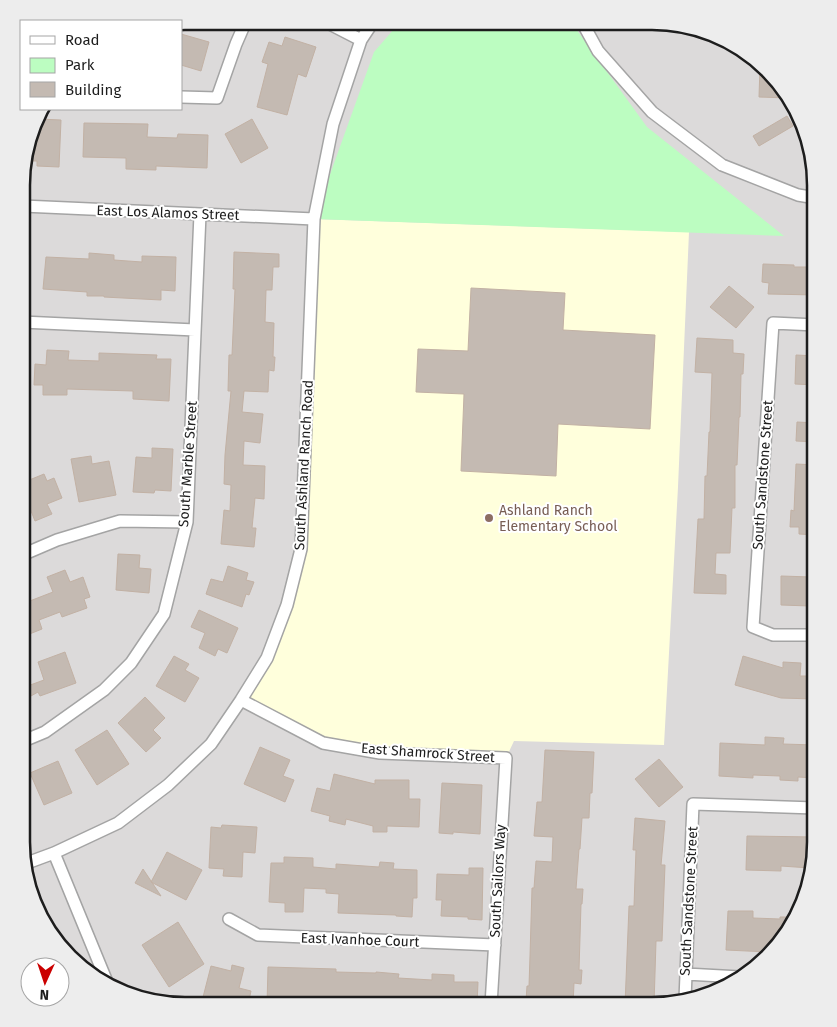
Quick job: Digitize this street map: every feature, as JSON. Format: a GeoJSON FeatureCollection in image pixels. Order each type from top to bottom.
{"type":"FeatureCollection","features":[{"type":"Feature","properties":{"kind":"street"},"geometry":{"type":"LineString","coordinates":[[182,97],[217,98],[242,30]]}},
{"type":"Feature","properties":{"kind":"street"},"geometry":{"type":"LineString","coordinates":[[342,30],[361,40]]}},
{"type":"Feature","properties":{"kind":"street","name":"South Ashland Ranch Road"},"geometry":{"type":"LineString","coordinates":[[31,862],[54,853],[118,823],[168,785],[211,744],[242,700],[267,658],[287,605],[302,549],[314,219],[333,124],[361,40],[368,30]]}},
{"type":"Feature","properties":{"kind":"street"},"geometry":{"type":"LineString","coordinates":[[586,30],[598,51],[652,112],[722,165],[798,195],[807,196]]}},
{"type":"Feature","properties":{"kind":"street","name":"East Los Alamos Street"},"geometry":{"type":"LineString","coordinates":[[30,206],[314,219]]}},
{"type":"Feature","properties":{"kind":"street","name":"South Marble Street"},"geometry":{"type":"LineString","coordinates":[[30,739],[45,732],[104,690],[131,662],[164,614],[187,522],[200,214]]}},
{"type":"Feature","properties":{"kind":"street"},"geometry":{"type":"LineString","coordinates":[[30,322],[196,330]]}},
{"type":"Feature","properties":{"kind":"street","name":"South Sandstone Street"},"geometry":{"type":"LineString","coordinates":[[807,325],[772,323],[753,627],[773,635],[807,635]]}},
{"type":"Feature","properties":{"kind":"street"},"geometry":{"type":"LineString","coordinates":[[30,551],[56,540],[120,521],[187,522]]}},
{"type":"Feature","properties":{"kind":"street","name":"East Shamrock Street"},"geometry":{"type":"LineString","coordinates":[[242,700],[323,743],[380,753],[506,758]]}},
{"type":"Feature","properties":{"kind":"street","name":"South Sailors Way"},"geometry":{"type":"LineString","coordinates":[[492,997],[506,758]]}},
{"type":"Feature","properties":{"kind":"street","name":"South Sandstone Street"},"geometry":{"type":"LineString","coordinates":[[685,993],[693,804],[807,808]]}},
{"type":"Feature","properties":{"kind":"street"},"geometry":{"type":"LineString","coordinates":[[54,853],[104,974]]}},
{"type":"Feature","properties":{"kind":"street","name":"East Ivanhoe Court"},"geometry":{"type":"LineString","coordinates":[[229,919],[258,935],[495,946]]}},
{"type":"Feature","properties":{"kind":"street"},"geometry":{"type":"LineString","coordinates":[[686,974],[728,976]]}},
{"type":"Feature","properties":{"kind":"shaded area"},"geometry":{"type":"Polygon","coordinates":[[[182,30],[672,31],[692,35],[711,42],[738,56],[768,83],[781,99],[795,126],[802,145],[807,185],[807,852],[799,892],[781,928],[754,958],[738,971],[711,985],[692,992],[662,997],[175,997],[135,989],[99,971],[69,944],[56,928],[42,901],[35,882],[30,842],[31,165],[38,135],[50,110],[182,110],[182,30]]]}},
{"type":"Feature","properties":{"kind":"shaded area","name":"Ashland Ranch Elementary School"},"geometry":{"type":"Polygon","coordinates":[[[314,219],[689,232],[664,745],[514,741],[506,758],[323,743],[241,700],[267,658],[301,549],[314,219]]]}},
{"type":"Feature","properties":{"kind":"green space"},"geometry":{"type":"Polygon","coordinates":[[[393,30],[577,30],[647,127],[784,236],[314,219],[374,52],[393,30]]]}},
{"type":"Feature","properties":{"kind":"building"},"geometry":{"type":"Polygon","coordinates":[[[182,34],[209,42],[201,71],[182,65],[182,34]]]}},
{"type":"Feature","properties":{"kind":"building"},"geometry":{"type":"Polygon","coordinates":[[[285,37],[316,47],[306,77],[298,74],[287,115],[257,107],[268,64],[262,62],[269,42],[282,46],[285,37]]]}},
{"type":"Feature","properties":{"kind":"building"},"geometry":{"type":"Polygon","coordinates":[[[760,75],[780,98],[759,97],[760,75]]]}},
{"type":"Feature","properties":{"kind":"building"},"geometry":{"type":"Polygon","coordinates":[[[787,116],[793,126],[759,146],[753,136],[787,116]]]}},
{"type":"Feature","properties":{"kind":"building"},"geometry":{"type":"Polygon","coordinates":[[[45,119],[61,120],[59,167],[37,166],[37,161],[32,161],[38,135],[45,119]]]}},
{"type":"Feature","properties":{"kind":"building"},"geometry":{"type":"Polygon","coordinates":[[[252,119],[268,148],[241,163],[225,134],[252,119]]]}},
{"type":"Feature","properties":{"kind":"building"},"geometry":{"type":"Polygon","coordinates":[[[84,123],[148,124],[147,137],[177,138],[178,134],[208,135],[207,168],[156,166],[156,170],[126,169],[126,158],[83,157],[84,123]]]}},
{"type":"Feature","properties":{"kind":"building"},"geometry":{"type":"Polygon","coordinates":[[[234,252],[279,254],[279,267],[273,267],[272,290],[266,290],[265,322],[274,323],[274,371],[269,370],[268,392],[244,391],[242,412],[263,414],[260,443],[244,441],[243,465],[265,466],[264,499],[255,498],[252,528],[256,528],[254,547],[221,544],[224,510],[230,511],[231,485],[224,484],[231,391],[228,391],[229,355],[232,355],[235,289],[233,289],[234,252]]]}},
{"type":"Feature","properties":{"kind":"building"},"geometry":{"type":"Polygon","coordinates":[[[89,253],[114,255],[114,260],[142,262],[142,256],[176,257],[175,291],[161,290],[161,300],[87,296],[87,292],[43,289],[46,257],[89,259],[89,253]]]}},
{"type":"Feature","properties":{"kind":"building"},"geometry":{"type":"Polygon","coordinates":[[[763,264],[807,267],[807,295],[768,294],[769,283],[762,282],[763,264]]]}},
{"type":"Feature","properties":{"kind":"building"},"geometry":{"type":"Polygon","coordinates":[[[729,286],[754,307],[736,328],[710,307],[729,286]]]}},
{"type":"Feature","properties":{"kind":"building"},"geometry":{"type":"Polygon","coordinates":[[[471,288],[565,293],[563,330],[655,335],[650,429],[558,424],[556,476],[461,471],[464,394],[416,392],[418,349],[468,351],[471,288]]]}},
{"type":"Feature","properties":{"kind":"building"},"geometry":{"type":"Polygon","coordinates":[[[697,338],[733,340],[733,353],[744,354],[743,374],[741,374],[737,465],[735,465],[735,508],[732,508],[730,553],[716,553],[715,574],[726,575],[726,594],[694,593],[698,519],[704,519],[712,373],[695,372],[697,338]]]}},
{"type":"Feature","properties":{"kind":"building"},"geometry":{"type":"Polygon","coordinates":[[[47,350],[69,351],[68,360],[99,361],[99,353],[157,355],[156,359],[171,359],[169,401],[133,399],[133,391],[67,389],[67,395],[43,395],[43,385],[34,385],[35,364],[46,365],[47,350]]]}},
{"type":"Feature","properties":{"kind":"building"},"geometry":{"type":"Polygon","coordinates":[[[796,355],[807,356],[807,385],[795,384],[796,355]]]}},
{"type":"Feature","properties":{"kind":"building"},"geometry":{"type":"Polygon","coordinates":[[[797,422],[807,423],[807,442],[796,441],[797,422]]]}},
{"type":"Feature","properties":{"kind":"building"},"geometry":{"type":"Polygon","coordinates":[[[152,448],[173,449],[171,491],[155,490],[154,493],[133,492],[136,457],[152,458],[152,448]]]}},
{"type":"Feature","properties":{"kind":"building"},"geometry":{"type":"Polygon","coordinates":[[[91,456],[92,464],[109,461],[116,495],[79,502],[71,459],[91,456]]]}},
{"type":"Feature","properties":{"kind":"building"},"geometry":{"type":"Polygon","coordinates":[[[796,464],[807,465],[807,534],[799,534],[799,527],[790,527],[791,510],[794,511],[796,464]]]}},
{"type":"Feature","properties":{"kind":"building"},"geometry":{"type":"Polygon","coordinates":[[[44,474],[47,481],[54,478],[62,498],[47,504],[52,514],[35,521],[30,508],[30,480],[44,474]]]}},
{"type":"Feature","properties":{"kind":"building"},"geometry":{"type":"Polygon","coordinates":[[[118,554],[140,555],[139,568],[151,569],[149,593],[116,590],[118,554]]]}},
{"type":"Feature","properties":{"kind":"building"},"geometry":{"type":"Polygon","coordinates":[[[228,566],[248,573],[246,580],[254,582],[249,595],[246,594],[242,607],[206,594],[211,579],[223,582],[228,566]]]}},
{"type":"Feature","properties":{"kind":"building"},"geometry":{"type":"Polygon","coordinates":[[[65,570],[70,582],[83,577],[90,597],[84,599],[87,608],[62,617],[60,612],[39,620],[42,629],[30,634],[30,601],[53,592],[47,577],[65,570]]]}},
{"type":"Feature","properties":{"kind":"building"},"geometry":{"type":"Polygon","coordinates":[[[781,576],[807,577],[807,606],[781,605],[781,576]]]}},
{"type":"Feature","properties":{"kind":"building"},"geometry":{"type":"Polygon","coordinates":[[[199,610],[238,628],[227,653],[218,649],[215,656],[199,648],[205,633],[191,627],[199,610]]]}},
{"type":"Feature","properties":{"kind":"building"},"geometry":{"type":"Polygon","coordinates":[[[65,652],[76,683],[40,696],[38,692],[30,696],[30,685],[44,680],[38,662],[65,652]]]}},
{"type":"Feature","properties":{"kind":"building"},"geometry":{"type":"Polygon","coordinates":[[[174,656],[189,664],[185,670],[199,678],[185,702],[156,686],[174,656]]]}},
{"type":"Feature","properties":{"kind":"building"},"geometry":{"type":"Polygon","coordinates":[[[743,656],[783,668],[783,662],[801,663],[800,676],[807,676],[807,699],[781,698],[735,685],[743,656]]]}},
{"type":"Feature","properties":{"kind":"building"},"geometry":{"type":"Polygon","coordinates":[[[145,697],[165,718],[153,730],[161,738],[146,752],[118,723],[145,697]]]}},
{"type":"Feature","properties":{"kind":"building"},"geometry":{"type":"Polygon","coordinates":[[[107,730],[129,764],[97,785],[75,750],[107,730]]]}},
{"type":"Feature","properties":{"kind":"building"},"geometry":{"type":"Polygon","coordinates":[[[765,737],[784,738],[783,744],[807,745],[807,778],[798,777],[798,781],[780,780],[780,776],[753,775],[753,778],[719,776],[720,743],[765,745],[765,737]]]}},
{"type":"Feature","properties":{"kind":"building"},"geometry":{"type":"Polygon","coordinates":[[[260,747],[290,760],[283,776],[294,780],[285,802],[244,784],[260,747]]]}},
{"type":"Feature","properties":{"kind":"building"},"geometry":{"type":"Polygon","coordinates":[[[545,750],[594,752],[589,818],[582,818],[579,849],[576,889],[583,889],[579,970],[582,970],[581,984],[574,983],[573,997],[526,997],[527,986],[529,986],[532,888],[534,888],[536,861],[552,862],[553,837],[534,836],[537,802],[542,802],[545,750]]]}},
{"type":"Feature","properties":{"kind":"building"},"geometry":{"type":"Polygon","coordinates":[[[659,759],[683,787],[659,807],[635,779],[659,759]]]}},
{"type":"Feature","properties":{"kind":"building"},"geometry":{"type":"Polygon","coordinates":[[[58,761],[72,793],[44,805],[30,773],[58,761]]]}},
{"type":"Feature","properties":{"kind":"building"},"geometry":{"type":"Polygon","coordinates":[[[334,774],[375,784],[375,780],[409,780],[409,799],[420,799],[419,827],[387,826],[387,832],[373,832],[373,826],[346,819],[345,825],[329,821],[330,816],[311,811],[317,788],[330,791],[334,774]]]}},
{"type":"Feature","properties":{"kind":"building"},"geometry":{"type":"Polygon","coordinates":[[[442,783],[482,785],[480,834],[439,833],[442,783]]]}},
{"type":"Feature","properties":{"kind":"building"},"geometry":{"type":"Polygon","coordinates":[[[635,818],[665,821],[661,865],[665,865],[662,941],[656,941],[654,997],[625,997],[629,906],[634,906],[636,850],[633,850],[635,818]]]}},
{"type":"Feature","properties":{"kind":"building"},"geometry":{"type":"Polygon","coordinates":[[[222,825],[257,827],[255,853],[243,852],[242,877],[223,876],[224,869],[209,868],[211,827],[221,828],[222,825]]]}},
{"type":"Feature","properties":{"kind":"building"},"geometry":{"type":"Polygon","coordinates":[[[747,836],[807,837],[805,868],[781,866],[781,871],[746,870],[747,836]]]}},
{"type":"Feature","properties":{"kind":"building"},"geometry":{"type":"Polygon","coordinates":[[[167,852],[202,870],[186,900],[151,882],[167,852]]]}},
{"type":"Feature","properties":{"kind":"building"},"geometry":{"type":"Polygon","coordinates":[[[284,857],[313,858],[313,867],[336,869],[336,864],[379,867],[380,862],[394,863],[393,869],[417,870],[417,898],[413,898],[412,917],[338,913],[339,894],[326,893],[326,889],[304,888],[303,912],[285,912],[285,903],[269,902],[271,863],[284,863],[284,857]]]}},
{"type":"Feature","properties":{"kind":"building"},"geometry":{"type":"Polygon","coordinates":[[[469,868],[483,868],[482,920],[468,919],[468,917],[441,916],[442,900],[436,900],[437,874],[469,875],[469,868]]]}},
{"type":"Feature","properties":{"kind":"building"},"geometry":{"type":"Polygon","coordinates":[[[143,869],[161,896],[135,883],[143,869]]]}},
{"type":"Feature","properties":{"kind":"building"},"geometry":{"type":"Polygon","coordinates":[[[728,911],[753,911],[753,918],[780,919],[780,917],[787,917],[781,928],[760,952],[726,950],[728,911]]]}},
{"type":"Feature","properties":{"kind":"building"},"geometry":{"type":"Polygon","coordinates":[[[178,922],[204,964],[169,987],[142,945],[178,922]]]}},
{"type":"Feature","properties":{"kind":"building"},"geometry":{"type":"Polygon","coordinates":[[[232,965],[244,968],[239,988],[251,991],[250,997],[203,997],[211,966],[231,971],[232,965]]]}},
{"type":"Feature","properties":{"kind":"building"},"geometry":{"type":"Polygon","coordinates":[[[268,967],[336,969],[336,972],[376,972],[399,974],[398,978],[432,980],[432,974],[454,975],[454,982],[478,982],[477,997],[267,997],[268,967]]]}},
{"type":"Feature","properties":{"kind":"place","name":"Ashland Ranch Elementary School"},"geometry":{"type":"Point","coordinates":[489,518]}}]}
